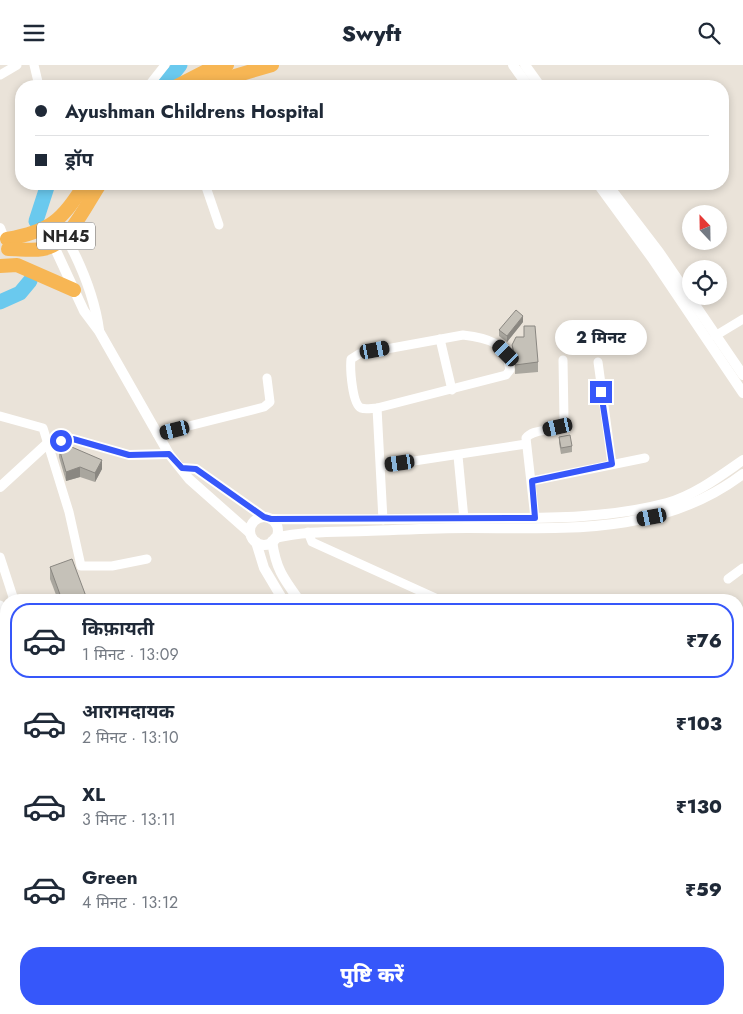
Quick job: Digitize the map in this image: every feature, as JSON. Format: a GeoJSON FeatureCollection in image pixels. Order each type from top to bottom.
{"type":"FeatureCollection","features":[{"type":"Feature","properties":{"kind":"highway"},"geometry":{"type":"LineString","coordinates":[[206,76],[227,65]]}},
{"type":"Feature","properties":{"kind":"highway"},"geometry":{"type":"LineString","coordinates":[[206,76],[272,65]]}},
{"type":"Feature","properties":{"kind":"highway","name":"NH45"},"geometry":{"type":"LineString","coordinates":[[3,241],[52,225],[81,190]]}},
{"type":"Feature","properties":{"kind":"highway","name":"NH45"},"geometry":{"type":"LineString","coordinates":[[3,241],[44,249],[55,245],[66,236],[96,190]]}},
{"type":"Feature","properties":{"kind":"highway"},"geometry":{"type":"LineString","coordinates":[[0,266],[17,265],[74,290]]}},
{"type":"Feature","properties":{"kind":"street"},"geometry":{"type":"LineString","coordinates":[[0,75],[17,65]]}},
{"type":"Feature","properties":{"kind":"street"},"geometry":{"type":"LineString","coordinates":[[34,65],[38,80]]}},
{"type":"Feature","properties":{"kind":"street"},"geometry":{"type":"LineString","coordinates":[[153,80],[165,65]]}},
{"type":"Feature","properties":{"kind":"street"},"geometry":{"type":"LineString","coordinates":[[513,65],[524,80]]}},
{"type":"Feature","properties":{"kind":"street"},"geometry":{"type":"LineString","coordinates":[[525,65],[536,80]]}},
{"type":"Feature","properties":{"kind":"street"},"geometry":{"type":"LineString","coordinates":[[207,190],[219,225]]}},
{"type":"Feature","properties":{"kind":"street"},"geometry":{"type":"LineString","coordinates":[[602,190],[652,257],[743,393]]}},
{"type":"Feature","properties":{"kind":"street"},"geometry":{"type":"LineString","coordinates":[[612,190],[664,259],[743,375]]}},
{"type":"Feature","properties":{"kind":"street"},"geometry":{"type":"LineString","coordinates":[[52,225],[66,236],[95,304],[99,331]]}},
{"type":"Feature","properties":{"kind":"street"},"geometry":{"type":"LineString","coordinates":[[52,225],[55,245],[84,311],[99,331],[169,454],[189,479],[250,533],[256,542],[264,567],[280,594]]}},
{"type":"Feature","properties":{"kind":"street"},"geometry":{"type":"LineString","coordinates":[[715,336],[743,319]]}},
{"type":"Feature","properties":{"kind":"street"},"geometry":{"type":"LineString","coordinates":[[463,335],[481,337],[497,344],[506,353],[510,370],[502,378],[377,408],[363,409],[359,407],[355,400],[350,367],[352,359],[358,354],[440,339],[463,335]]}},
{"type":"Feature","properties":{"kind":"street"},"geometry":{"type":"LineString","coordinates":[[440,339],[452,390]]}},
{"type":"Feature","properties":{"kind":"street"},"geometry":{"type":"LineString","coordinates":[[535,518],[526,443],[528,435],[562,424],[564,419],[563,360]]}},
{"type":"Feature","properties":{"kind":"street"},"geometry":{"type":"LineString","coordinates":[[598,362],[612,464]]}},
{"type":"Feature","properties":{"kind":"street"},"geometry":{"type":"LineString","coordinates":[[157,434],[264,407],[270,402],[267,379]]}},
{"type":"Feature","properties":{"kind":"street"},"geometry":{"type":"LineString","coordinates":[[377,408],[383,520]]}},
{"type":"Feature","properties":{"kind":"street"},"geometry":{"type":"LineString","coordinates":[[0,416],[43,428],[69,512],[81,566],[112,566],[147,559]]}},
{"type":"Feature","properties":{"kind":"street"},"geometry":{"type":"LineString","coordinates":[[0,487],[48,443],[73,439],[129,455],[169,454]]}},
{"type":"Feature","properties":{"kind":"street"},"geometry":{"type":"LineString","coordinates":[[381,466],[458,456],[526,443]]}},
{"type":"Feature","properties":{"kind":"street"},"geometry":{"type":"LineString","coordinates":[[458,456],[464,519]]}},
{"type":"Feature","properties":{"kind":"street"},"geometry":{"type":"LineString","coordinates":[[532,481],[645,458]]}},
{"type":"Feature","properties":{"kind":"street"},"geometry":{"type":"LineString","coordinates":[[250,533],[253,522],[268,518],[383,520],[535,518],[584,517],[630,511],[669,502],[702,487],[743,460]]}},
{"type":"Feature","properties":{"kind":"street"},"geometry":{"type":"LineString","coordinates":[[182,468],[196,469],[268,518],[278,530],[274,540],[276,565],[280,575],[294,594]]}},
{"type":"Feature","properties":{"kind":"street"},"geometry":{"type":"LineString","coordinates":[[256,542],[264,545],[274,540],[308,532],[465,528],[538,529],[620,523],[668,514],[699,502],[743,474]]}},
{"type":"Feature","properties":{"kind":"street"},"geometry":{"type":"LineString","coordinates":[[308,532],[312,542],[427,594]]}},
{"type":"Feature","properties":{"kind":"street"},"geometry":{"type":"LineString","coordinates":[[0,557],[12,594]]}},
{"type":"Feature","properties":{"kind":"street"},"geometry":{"type":"LineString","coordinates":[[728,579],[743,568]]}},
{"type":"Feature","properties":{"kind":"building"},"geometry":{"type":"Polygon","coordinates":[[[516,310],[523,316],[507,336],[499,330],[516,310]]]}},
{"type":"Feature","properties":{"kind":"building"},"geometry":{"type":"Polygon","coordinates":[[[524,326],[535,326],[538,362],[515,365],[516,359],[512,345],[516,337],[524,337],[524,326]]]}},
{"type":"Feature","properties":{"kind":"building"},"geometry":{"type":"Polygon","coordinates":[[[570,435],[572,446],[561,448],[559,437],[570,435]]]}},
{"type":"Feature","properties":{"kind":"building"},"geometry":{"type":"Polygon","coordinates":[[[67,445],[102,460],[95,473],[80,467],[66,472],[59,448],[67,445]]]}},
{"type":"Feature","properties":{"kind":"building"},"geometry":{"type":"Polygon","coordinates":[[[72,559],[85,594],[60,594],[50,567],[72,559]]]}},
{"type":"Feature","properties":{"kind":"waterway"},"geometry":{"type":"LineString","coordinates":[[164,80],[173,74],[180,65]]}},
{"type":"Feature","properties":{"kind":"waterway"},"geometry":{"type":"LineString","coordinates":[[36,221],[46,190]]}},
{"type":"Feature","properties":{"kind":"waterway"},"geometry":{"type":"LineString","coordinates":[[0,302],[20,293],[30,281]]}},
{"type":"Feature","properties":{"kind":"route"},"geometry":{"type":"LineString","coordinates":[[61,441],[73,439],[129,455],[169,454],[182,468],[196,469],[264,517],[271,519],[535,518],[532,481],[612,464],[601,392]]}}]}
